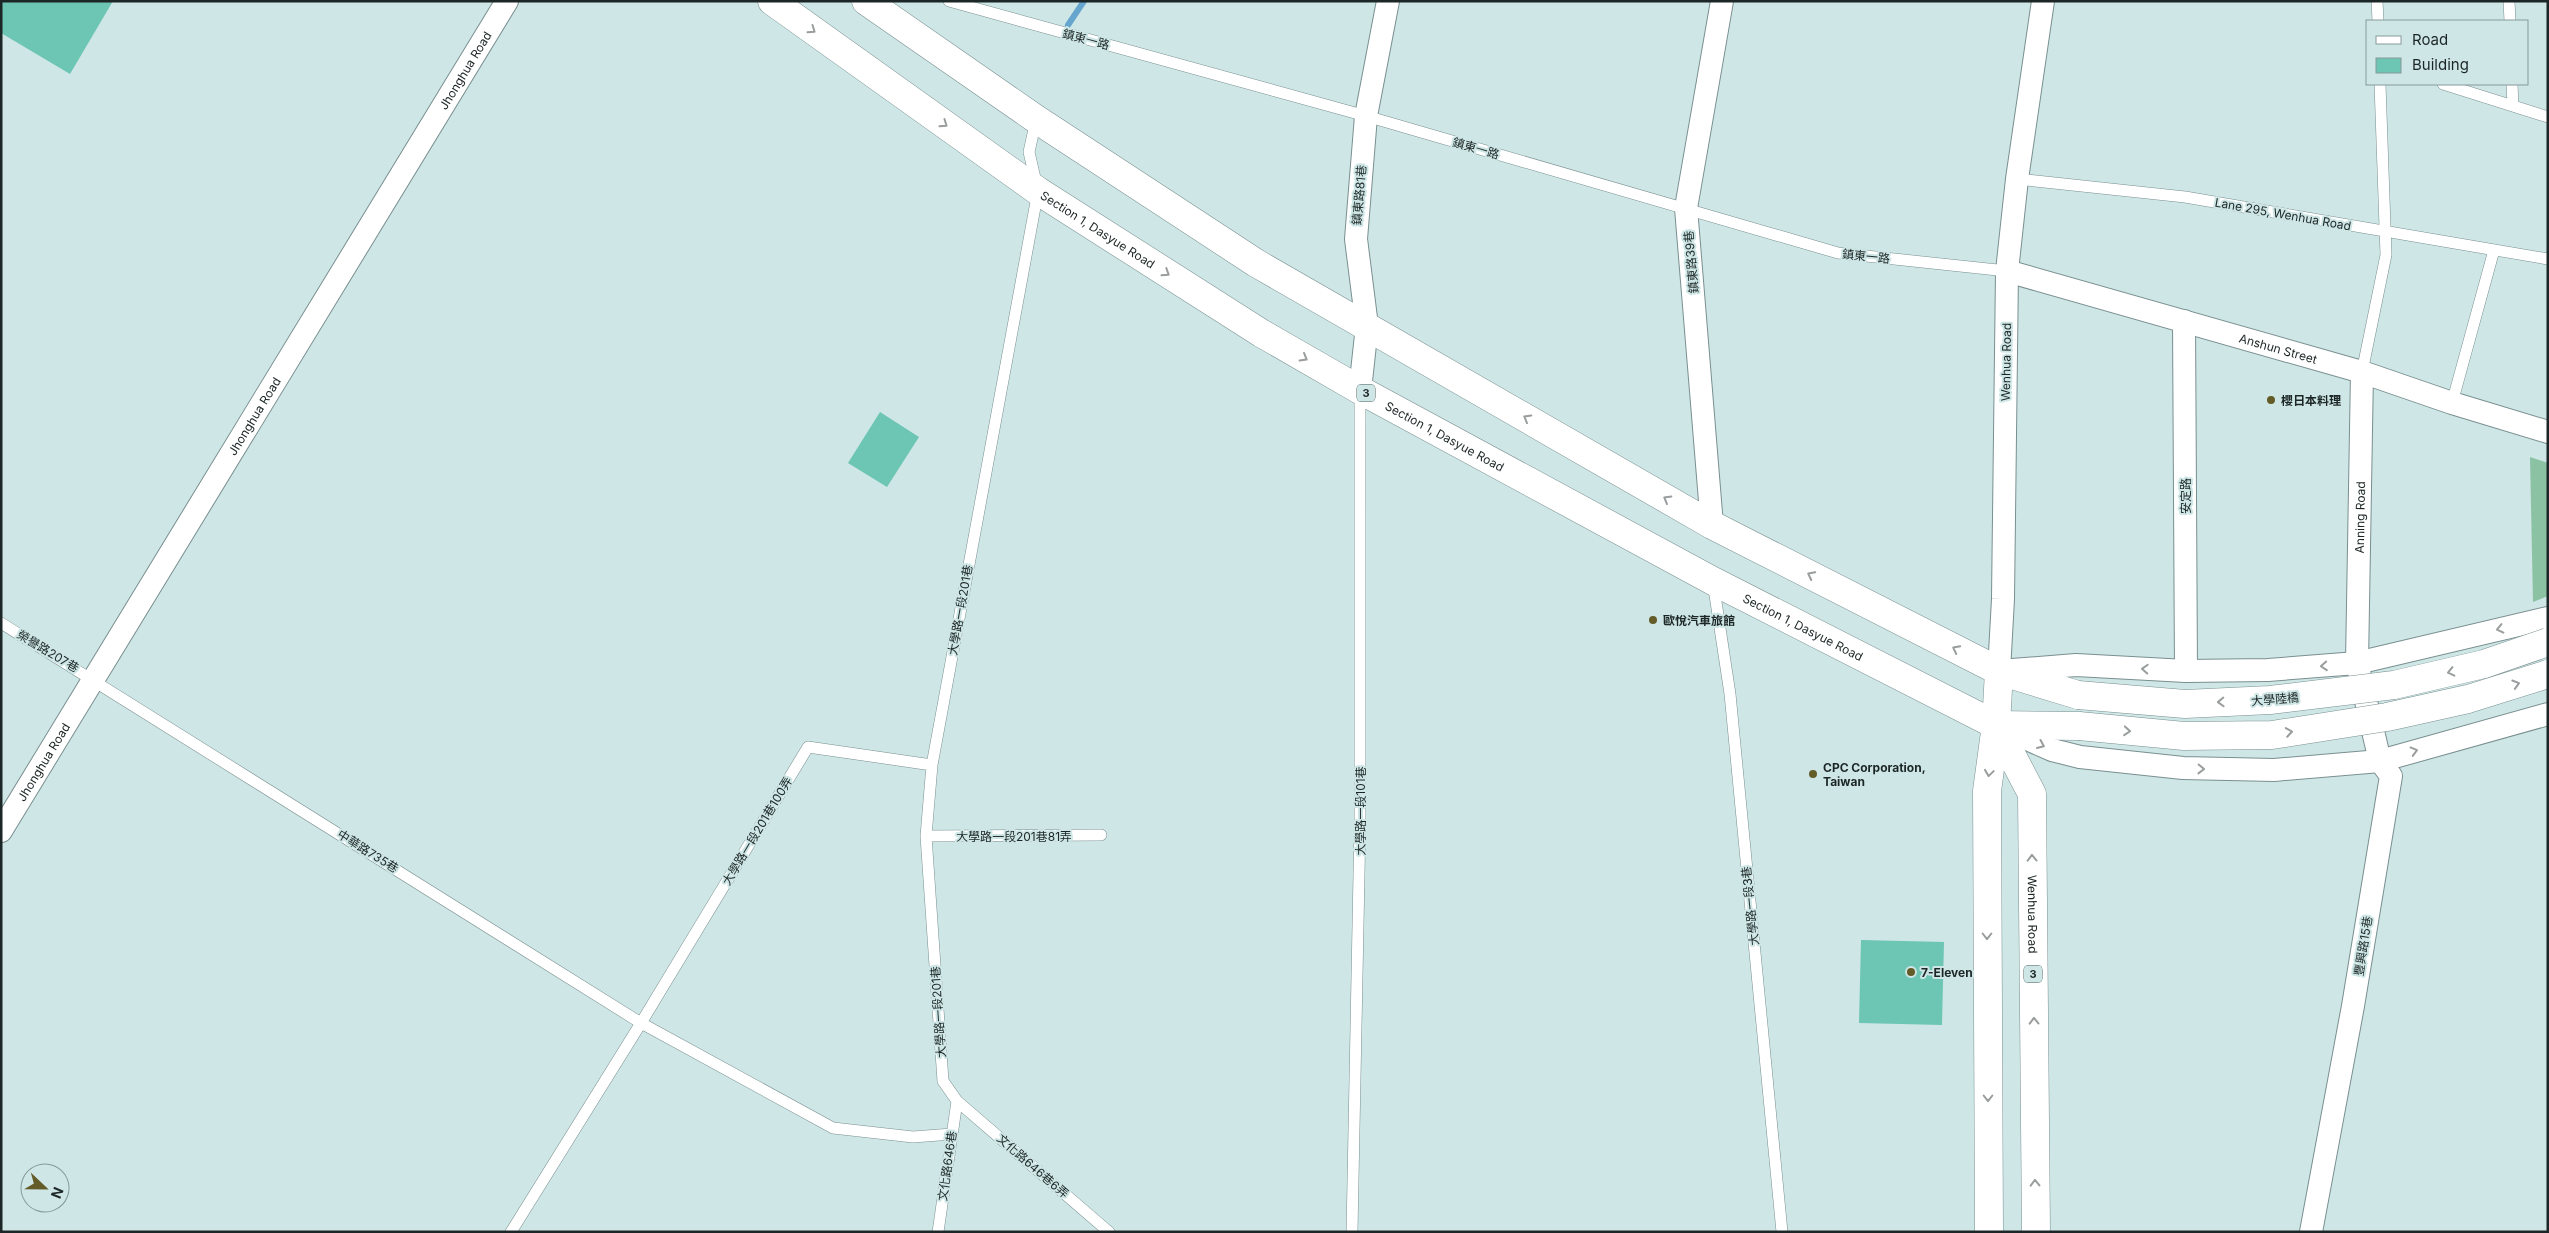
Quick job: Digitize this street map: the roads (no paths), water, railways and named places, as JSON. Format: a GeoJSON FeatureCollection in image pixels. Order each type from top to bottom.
{"type":"FeatureCollection","features":[{"type":"Feature","properties":{"kind":"main road","name":"Section 1, Dasyue Road"},"geometry":{"type":"LineString","coordinates":[[772,1],[1038,191],[1261,333],[1360,390],[1713,581],[1996,725]]}},
{"type":"Feature","properties":{"kind":"main road"},"geometry":{"type":"LineString","coordinates":[[866,1],[1036,120],[1256,263],[1712,525],[2000,671]]}},
{"type":"Feature","properties":{"kind":"main road","name":"大學陸橋"},"geometry":{"type":"LineString","coordinates":[[2000,671],[2078,696],[2185,704],[2270,700],[2394,684],[2484,664],[2548,642]]}},
{"type":"Feature","properties":{"kind":"main road","name":"Wenhua Road"},"geometry":{"type":"LineString","coordinates":[[1989,1232],[1987,791],[1996,725],[2000,671]]}},
{"type":"Feature","properties":{"kind":"main road"},"geometry":{"type":"LineString","coordinates":[[1996,725],[2079,726],[2184,736],[2272,735],[2387,717],[2468,699],[2548,674]]}},
{"type":"Feature","properties":{"kind":"main road","name":"Wenhua Road"},"geometry":{"type":"LineString","coordinates":[[1996,725],[2032,794],[2036,1232]]}},
{"type":"Feature","properties":{"kind":"street","name":"Jhonghua Road"},"geometry":{"type":"LineString","coordinates":[[1,831],[95,680],[507,1]]}},
{"type":"Feature","properties":{"kind":"street","name":"鎮東路81巷"},"geometry":{"type":"LineString","coordinates":[[1360,390],[1367,326],[1356,239],[1366,116],[1388,1]]}},
{"type":"Feature","properties":{"kind":"street","name":"鎮東路39巷"},"geometry":{"type":"LineString","coordinates":[[1712,525],[1686,208],[1722,1]]}},
{"type":"Feature","properties":{"kind":"street","name":"Wenhua Road"},"geometry":{"type":"LineString","coordinates":[[2000,671],[2003,599],[2007,271],[2017,179],[2043,1]]}},
{"type":"Feature","properties":{"kind":"street","name":"Anshun Street"},"geometry":{"type":"LineString","coordinates":[[2007,271],[2362,372],[2452,403],[2548,432]]}},
{"type":"Feature","properties":{"kind":"street","name":"安定路"},"geometry":{"type":"LineString","coordinates":[[2184,321],[2186,671]]}},
{"type":"Feature","properties":{"kind":"street","name":"Anning Road"},"geometry":{"type":"LineString","coordinates":[[2357,663],[2362,372]]}},
{"type":"Feature","properties":{"kind":"street"},"geometry":{"type":"LineString","coordinates":[[2000,671],[2076,665],[2186,671],[2268,670],[2357,663],[2548,618]]}},
{"type":"Feature","properties":{"kind":"street","name":"豐興路15巷"},"geometry":{"type":"LineString","coordinates":[[2311,1232],[2353,1006],[2390,776],[2380,761],[2357,663]]}},
{"type":"Feature","properties":{"kind":"street"},"geometry":{"type":"LineString","coordinates":[[1996,725],[2052,750],[2080,757],[2183,768],[2274,770],[2380,761],[2548,714]]}},
{"type":"Feature","properties":{"kind":"lane","name":"鎮東一路"},"geometry":{"type":"LineString","coordinates":[[949,1],[1366,116],[1838,253],[2007,271]]}},
{"type":"Feature","properties":{"kind":"lane"},"geometry":{"type":"LineString","coordinates":[[2377,1],[2378,20]]}},
{"type":"Feature","properties":{"kind":"lane"},"geometry":{"type":"LineString","coordinates":[[2509,1],[2510,20]]}},
{"type":"Feature","properties":{"kind":"lane"},"geometry":{"type":"LineString","coordinates":[[2362,372],[2386,255],[2380,85]]}},
{"type":"Feature","properties":{"kind":"lane"},"geometry":{"type":"LineString","coordinates":[[2446,85],[2548,117]]}},
{"type":"Feature","properties":{"kind":"lane"},"geometry":{"type":"LineString","coordinates":[[2512,85],[2513,106]]}},
{"type":"Feature","properties":{"kind":"lane","name":"大學路一段201巷"},"geometry":{"type":"LineString","coordinates":[[957,1101],[943,1081],[926,836],[932,765],[1038,191],[1029,152],[1036,120]]}},
{"type":"Feature","properties":{"kind":"lane","name":"Lane 295, Wenhua Road"},"geometry":{"type":"LineString","coordinates":[[2017,179],[2185,197],[2548,260]]}},
{"type":"Feature","properties":{"kind":"lane"},"geometry":{"type":"LineString","coordinates":[[2452,403],[2494,250]]}},
{"type":"Feature","properties":{"kind":"lane","name":"大學路一段101巷"},"geometry":{"type":"LineString","coordinates":[[1352,1232],[1360,823],[1360,390]]}},
{"type":"Feature","properties":{"kind":"lane","name":"大學路一段3巷"},"geometry":{"type":"LineString","coordinates":[[1713,581],[1730,694],[1782,1232]]}},
{"type":"Feature","properties":{"kind":"lane","name":"榮譽路207巷"},"geometry":{"type":"LineString","coordinates":[[1,622],[95,680]]}},
{"type":"Feature","properties":{"kind":"lane","name":"中華路735巷"},"geometry":{"type":"LineString","coordinates":[[95,680],[641,1023]]}},
{"type":"Feature","properties":{"kind":"lane","name":"大學路一段201巷100弄"},"geometry":{"type":"LineString","coordinates":[[511,1232],[641,1023],[808,746],[932,765]]}},
{"type":"Feature","properties":{"kind":"lane","name":"大學路一段201巷81弄"},"geometry":{"type":"LineString","coordinates":[[926,836],[1102,835]]}},
{"type":"Feature","properties":{"kind":"lane"},"geometry":{"type":"LineString","coordinates":[[641,1023],[833,1128],[913,1137],[952,1134]]}},
{"type":"Feature","properties":{"kind":"lane","name":"文化路646巷"},"geometry":{"type":"LineString","coordinates":[[938,1232],[957,1101]]}},
{"type":"Feature","properties":{"kind":"lane","name":"文化路646巷6弄"},"geometry":{"type":"LineString","coordinates":[[957,1101],[1109,1232]]}},
{"type":"Feature","properties":{"kind":"waterway"},"geometry":{"type":"LineString","coordinates":[[1068,25],[1084,1]]}},
{"type":"Feature","properties":{"kind":"place","name":"櫻日本料理"},"geometry":{"type":"Point","coordinates":[2271,400]}},
{"type":"Feature","properties":{"kind":"place","name":"歐悅汽車旅館"},"geometry":{"type":"Point","coordinates":[1653,620]}},
{"type":"Feature","properties":{"kind":"place","name":"CPC Corporation, Taiwan"},"geometry":{"type":"Point","coordinates":[1813,774]}},
{"type":"Feature","properties":{"kind":"place","name":"7-Eleven"},"geometry":{"type":"Point","coordinates":[1911,972]}}]}
